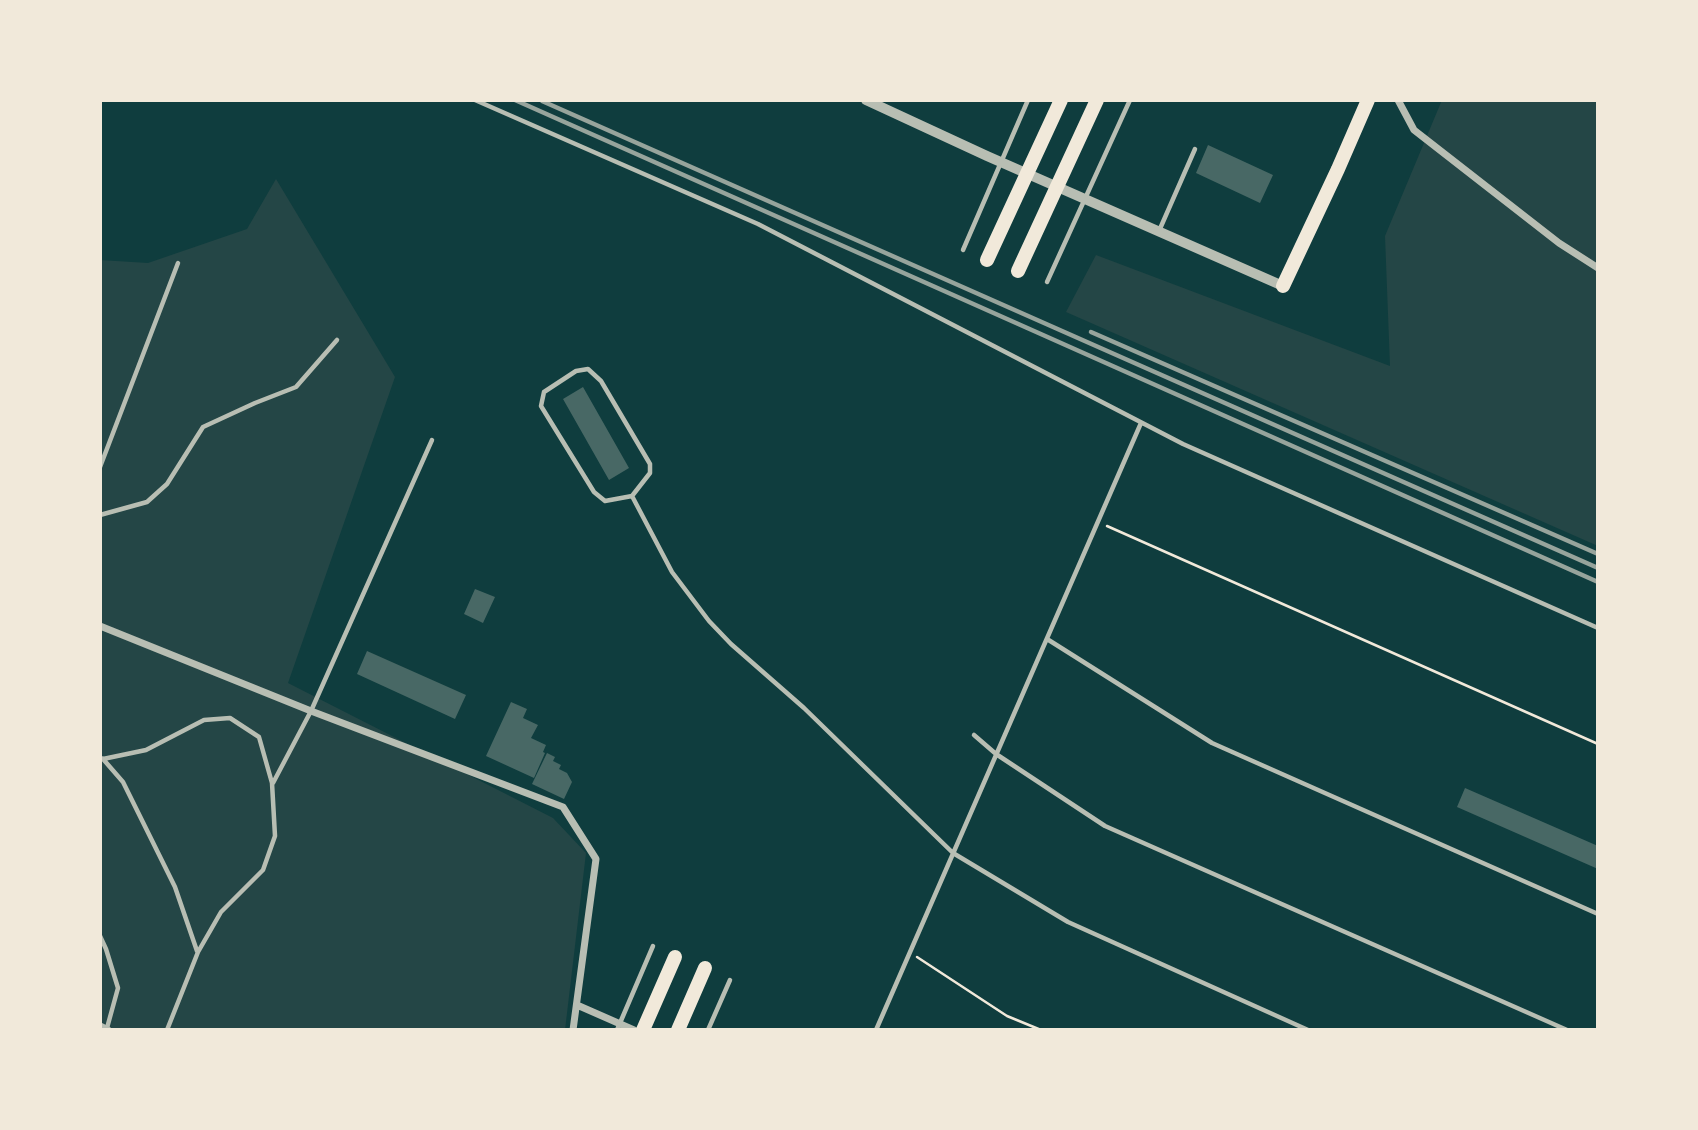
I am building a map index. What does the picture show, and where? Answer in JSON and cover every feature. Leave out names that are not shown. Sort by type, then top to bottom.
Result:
[{"type":"main road","points":[[988,260],[1061,100]]},
{"type":"main road","points":[[1018,271],[1097,100]]},
{"type":"main road","points":[[1283,286],[1368,100]]},
{"type":"main road","points":[[643,1030],[675,957]]},
{"type":"main road","points":[[678,1030],[705,968]]},
{"type":"street","points":[[866,100],[1283,286]]},
{"type":"street","points":[[1398,100],[1414,130],[1559,243],[1598,268]]},
{"type":"street","points":[[100,626],[311,711],[563,807],[596,859],[573,1030]]},
{"type":"street","points":[[577,1005],[634,1030]]},
{"type":"street","points":[[100,1026],[107,1030]]},
{"type":"lane","points":[[475,100],[758,224],[1183,444],[1598,628]]},
{"type":"lane","points":[[964,250],[1028,100]]},
{"type":"lane","points":[[1046,282],[1130,100]]},
{"type":"lane","points":[[1159,231],[1195,149]]},
{"type":"lane","points":[[100,467],[178,263]]},
{"type":"lane","points":[[100,515],[146,502],[167,484],[204,427],[296,387],[337,341]]},
{"type":"lane","points":[[588,369],[601,381],[650,464],[650,473],[632,496],[605,501],[594,492],[541,406],[544,392],[576,371],[588,369]]},
{"type":"lane","points":[[876,1030],[1141,423]]},
{"type":"lane","points":[[272,783],[311,711],[432,439]]},
{"type":"lane","points":[[632,496],[672,572],[730,645],[804,708],[953,853],[1068,922],[1308,1030]]},
{"type":"lane","points":[[1047,639],[1212,743],[1598,914]]},
{"type":"lane","points":[[101,758],[146,750],[204,720],[230,718],[259,737],[272,783],[275,836],[263,870],[221,912],[198,952],[167,1030]]},
{"type":"lane","points":[[974,735],[996,754],[1105,826],[1567,1030]]},
{"type":"lane","points":[[101,758],[123,782],[175,887],[198,952]]},
{"type":"lane","points":[[100,936],[118,988],[107,1030]]},
{"type":"lane","points":[[617,1030],[653,946]]},
{"type":"lane","points":[[708,1030],[730,980]]},
{"type":"path","points":[[1098,522],[1598,744]]},
{"type":"path","points":[[910,952],[1007,1016],[1041,1030]]},
{"type":"shaded area","points":[[1442,100],[1598,100],[1598,546],[1066,312],[1096,255],[1390,366],[1385,236]]},
{"type":"shaded area","points":[[276,179],[395,377],[288,683],[553,818],[586,853],[565,1030],[100,1030],[100,260],[148,263],[247,229]]},
{"type":"building","points":[[1208,145],[1273,175],[1260,203],[1196,173]]},
{"type":"building","points":[[583,387],[629,468],[609,480],[563,399]]},
{"type":"building","points":[[475,589],[495,597],[483,623],[464,614]]},
{"type":"building","points":[[367,651],[466,695],[455,719],[357,674]]},
{"type":"building","points":[[511,702],[527,709],[523,718],[538,725],[531,738],[546,745],[534,778],[486,756]]},
{"type":"building","points":[[547,753],[555,757],[553,761],[561,765],[559,769],[567,773],[572,782],[564,799],[532,784]]},
{"type":"building","points":[[1465,788],[1598,846],[1598,869],[1457,807]]},
{"type":"railway","points":[[515,100],[1598,582]]},
{"type":"railway","points":[[542,101],[1598,568]]},
{"type":"railway","points":[[1091,332],[1598,554]]}]
